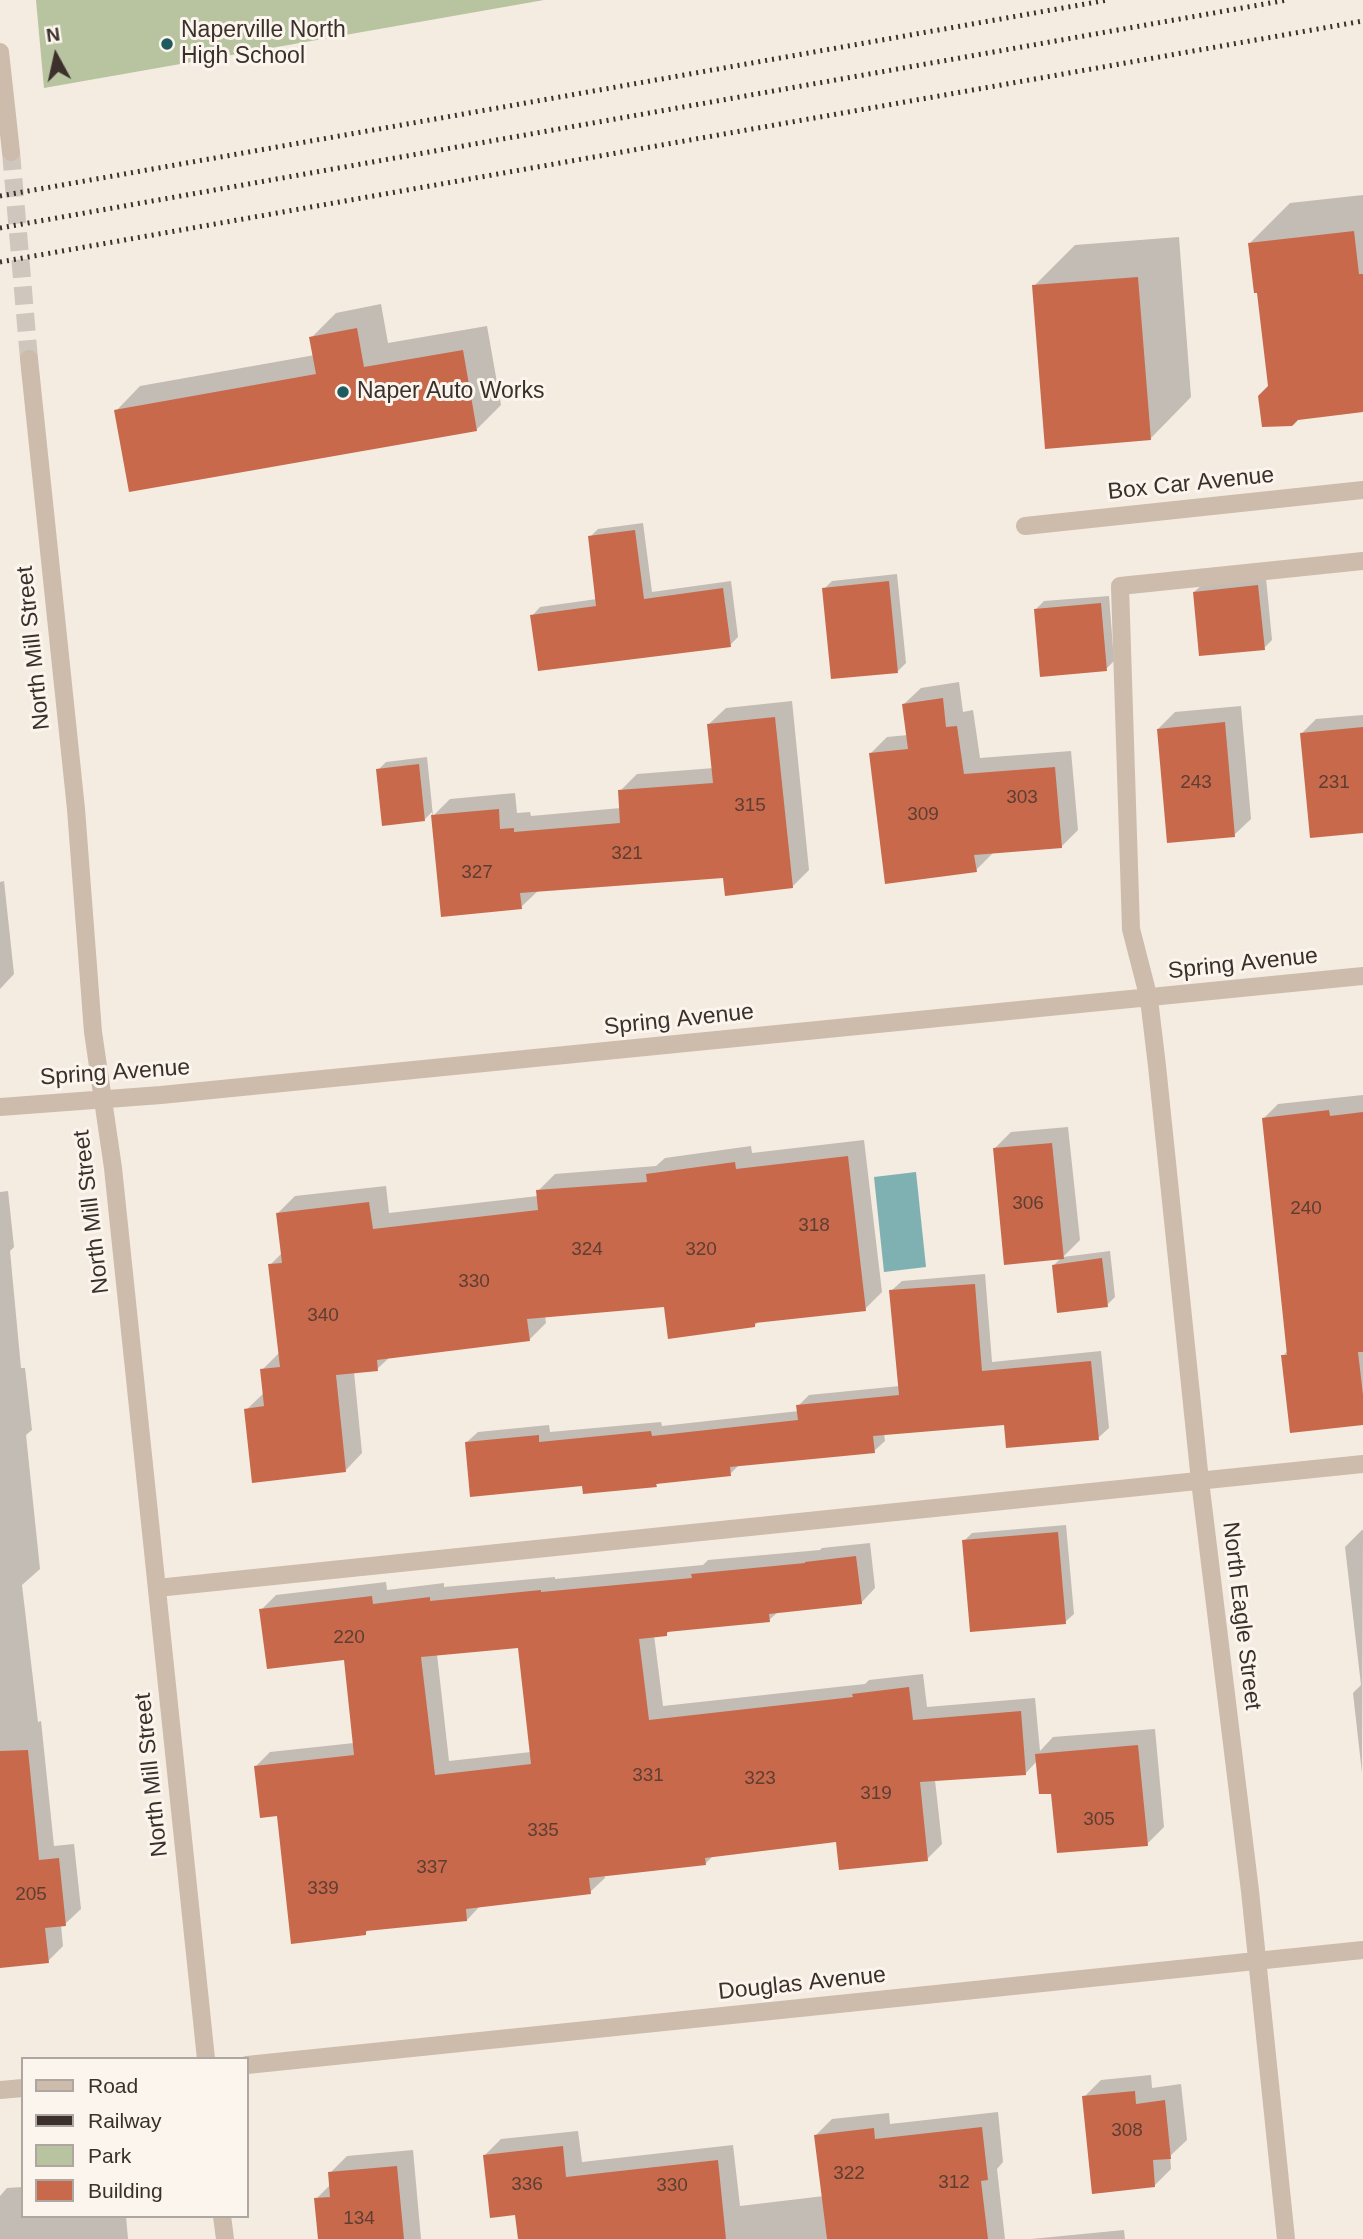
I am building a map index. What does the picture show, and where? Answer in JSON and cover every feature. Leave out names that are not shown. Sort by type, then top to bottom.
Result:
[{"type":"street","points":[[0,52],[10,152]]},
{"type":"street","name":"North Mill Street","points":[[29,359],[76,809],[93,1032],[113,1168],[206,2057]]},
{"type":"street","name":"Box Car Avenue","points":[[1025,526],[1363,490]]},
{"type":"street","name":"North Eagle Street","points":[[1286,2239],[1258,1962],[1200,1481],[1160,1086],[1149,999],[1131,929],[1120,586],[1363,561]]},
{"type":"street","name":"Spring Avenue","points":[[0,1107],[1149,999],[1363,976]]},
{"type":"street","points":[[157,1588],[1363,1464]]},
{"type":"street","name":"Douglas Avenue","points":[[248,2065],[1363,1950]]},
{"type":"street","points":[[0,2090],[21,2088]]},
{"type":"street","points":[[222,2218],[225,2239]]},
{"type":"green space","name":"Naperville North High School","points":[[36,0],[544,0],[44,88]]},
{"type":"water","points":[[916,1172],[926,1267],[884,1272],[874,1177]]},
{"type":"building","points":[[1354,231],[1359,274],[1363,274],[1363,412],[1298,420],[1292,426],[1262,427],[1258,396],[1268,386],[1248,243]]},
{"type":"building","points":[[1138,277],[1151,440],[1045,449],[1032,285]]},
{"type":"building","name":"Naper Auto Works","points":[[357,328],[364,367],[463,350],[477,431],[129,492],[114,410],[316,374],[309,337]]},
{"type":"building","points":[[635,530],[644,599],[723,588],[731,647],[538,671],[530,615],[596,606],[588,536]]},
{"type":"building","points":[[889,581],[898,673],[831,679],[822,588]]},
{"type":"building","points":[[1258,585],[1265,650],[1199,656],[1193,592]]},
{"type":"building","points":[[1101,603],[1107,671],[1040,677],[1034,609]]},
{"type":"building","points":[[943,698],[946,727],[957,726],[964,774],[1055,767],[1062,848],[974,855],[977,872],[885,884],[869,753],[908,749],[902,704]]},
{"type":"building","points":[[775,717],[793,888],[725,896],[723,878],[520,893],[522,909],[441,917],[431,815],[499,809],[500,829],[514,828],[514,832],[620,823],[618,790],[713,783],[707,724]]},
{"type":"building","points":[[1225,722],[1235,837],[1167,843],[1157,729]]},
{"type":"building","points":[[1363,727],[1363,833],[1310,838],[1300,733]]},
{"type":"building","points":[[419,764],[425,821],[382,826],[376,769]]},
{"type":"building","points":[[1329,1110],[1330,1116],[1363,1112],[1363,1352],[1358,1352],[1363,1425],[1290,1433],[1281,1355],[1287,1355],[1262,1118]]},
{"type":"building","points":[[1052,1143],[1064,1259],[1004,1265],[993,1148]]},
{"type":"building","points":[[848,1156],[866,1311],[755,1323],[755,1327],[668,1339],[664,1307],[527,1319],[530,1341],[377,1360],[378,1371],[336,1375],[346,1472],[252,1483],[244,1409],[264,1406],[260,1369],[280,1367],[268,1264],[282,1263],[276,1213],[369,1202],[373,1229],[538,1210],[536,1190],[647,1182],[646,1174],[735,1162],[736,1169]]},
{"type":"building","points":[[1102,1258],[1108,1307],[1057,1313],[1052,1265]]},
{"type":"building","points":[[975,1284],[982,1371],[1091,1361],[1099,1440],[1006,1448],[1004,1425],[873,1436],[875,1453],[730,1467],[731,1476],[583,1494],[582,1486],[470,1497],[465,1442],[539,1435],[539,1442],[651,1431],[652,1436],[798,1420],[796,1405],[899,1395],[889,1290]]},
{"type":"building","points":[[1058,1532],[1066,1624],[970,1632],[962,1540]]},
{"type":"building","points":[[856,1556],[862,1604],[769,1614],[770,1622],[667,1632],[667,1636],[639,1639],[649,1720],[853,1697],[852,1694],[909,1687],[913,1720],[1021,1711],[1026,1775],[920,1782],[928,1861],[839,1870],[836,1842],[705,1858],[706,1865],[589,1878],[591,1894],[466,1909],[467,1921],[366,1931],[366,1935],[291,1944],[277,1816],[260,1818],[254,1766],[354,1755],[344,1660],[267,1669],[259,1609],[372,1596],[373,1604],[430,1597],[430,1601],[541,1592],[692,1578],[691,1574]],"holes":[[[518,1648],[531,1764],[435,1775],[421,1657]]]},
{"type":"building","points":[[1138,1745],[1148,1846],[1057,1853],[1051,1794],[1039,1794],[1035,1754]]},
{"type":"building","points":[[28,1750],[39,1860],[59,1858],[66,1926],[45,1928],[49,1963],[0,1968],[0,1751]]},
{"type":"building","points":[[1135,2091],[1136,2104],[1165,2100],[1171,2159],[1153,2160],[1155,2187],[1092,2194],[1082,2096]]},
{"type":"building","points":[[982,2127],[988,2180],[981,2181],[988,2239],[827,2239],[814,2135],[874,2128],[875,2139]]},
{"type":"building","points":[[563,2146],[566,2177],[718,2160],[726,2239],[518,2239],[515,2215],[490,2218],[483,2155]]},
{"type":"building","points":[[397,2166],[404,2239],[318,2239],[314,2198],[330,2197],[328,2172]]},
{"type":"tunnel","points":[[11,152],[29,359]]},
{"type":"railway","points":[[0,196],[1108,0]]},
{"type":"railway","points":[[0,228],[1287,0]]},
{"type":"railway","points":[[0,262],[1363,21]]},
{"type":"place","name":"Naperville North High School","points":[[167,44]]},
{"type":"place","name":"Naper Auto Works","points":[[343,392]]}]
